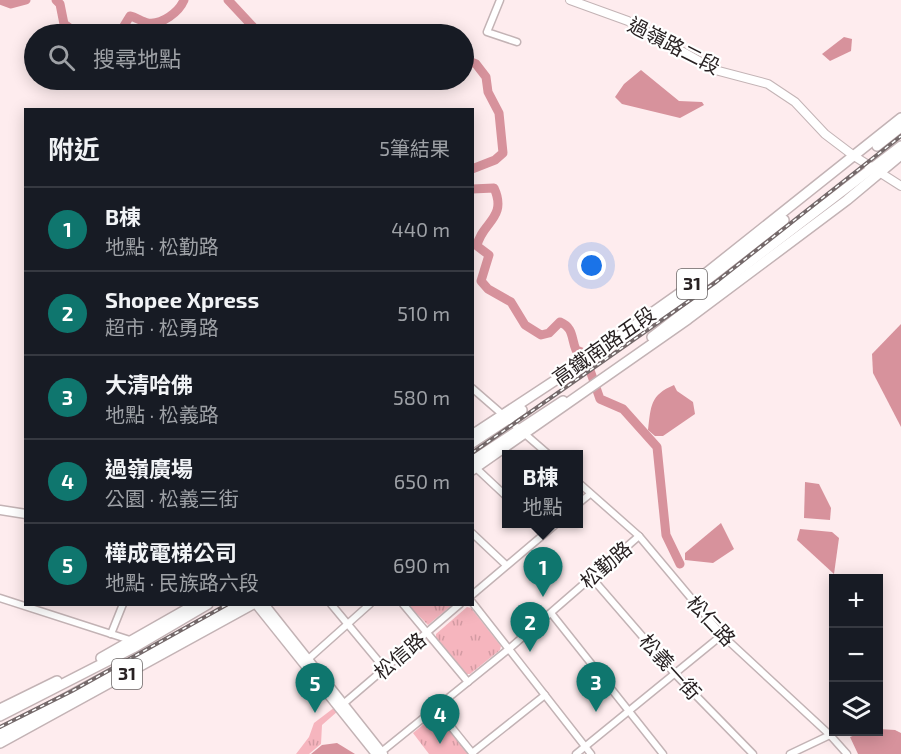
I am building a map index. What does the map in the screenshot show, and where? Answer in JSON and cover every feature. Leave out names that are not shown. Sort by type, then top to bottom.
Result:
[{"type":"main road","name":"高鐵南路五段","points":[[474,434],[506,417],[668,309],[787,218],[901,118]]},
{"type":"main road","name":"高鐵南路五段","points":[[474,441],[690,286],[856,158],[901,127]]},
{"type":"main road","name":"高鐵南路五段","points":[[474,466],[688,319],[877,170],[901,146]]},
{"type":"main road","name":"高鐵南路五段","points":[[523,433],[877,170],[901,155]]},
{"type":"main road","points":[[760,231],[787,218]]},
{"type":"main road","points":[[668,309],[690,286]]},
{"type":"main road","points":[[688,319],[707,297]]},
{"type":"main road","points":[[0,510],[24,514]]},
{"type":"main road","name":"31","points":[[0,711],[133,641],[193,606]]},
{"type":"main road","name":"31","points":[[0,711],[133,648],[205,606]]},
{"type":"main road","name":"31","points":[[0,734],[234,606]]},
{"type":"main road","name":"31","points":[[0,742],[251,606]]},
{"type":"main road","points":[[257,606],[307,661]]},
{"type":"main road","points":[[266,606],[380,753]]},
{"type":"main road","points":[[0,742],[15,727]]},
{"type":"street","points":[[500,0],[487,32],[517,42]]},
{"type":"street","name":"過嶺路二段","points":[[570,0],[628,21],[715,70],[768,84],[795,102],[825,134],[856,158],[901,186]]},
{"type":"street","points":[[474,390],[543,450]]},
{"type":"street","points":[[474,466],[502,492]]},
{"type":"street","name":"松仁路","points":[[583,487],[639,536],[722,635],[829,734]]},
{"type":"street","points":[[583,500],[590,494]]},
{"type":"street","points":[[541,528],[546,532]]},
{"type":"street","points":[[474,593],[551,528]]},
{"type":"street","points":[[474,535],[506,565]]},
{"type":"street","name":"松勤路","points":[[380,753],[510,648],[639,536]]},
{"type":"street","name":"松義一街","points":[[591,577],[675,674],[753,754]]},
{"type":"street","points":[[0,598],[24,604]]},
{"type":"street","points":[[474,604],[591,754]]},
{"type":"street","points":[[111,634],[122,606]]},
{"type":"street","points":[[333,606],[385,669]]},
{"type":"street","points":[[307,661],[368,606]]},
{"type":"street","points":[[405,606],[468,682]]},
{"type":"street","name":"松信路","points":[[342,705],[458,606]]},
{"type":"street","points":[[43,608],[133,641]]},
{"type":"street","points":[[551,613],[663,754]]},
{"type":"street","points":[[576,754],[722,635]]},
{"type":"street","points":[[436,708],[472,754],[545,695]]},
{"type":"street","points":[[790,754],[829,735]]},
{"type":"street","name":"松仁路","points":[[831,736],[847,754]]},
{"type":"green space","points":[[409,606],[451,606],[428,625]]},
{"type":"green space","points":[[467,607],[471,608],[501,646],[500,650],[470,674],[466,674],[436,638],[436,634]]},
{"type":"green space","points":[[335,707],[338,711],[322,725],[321,744],[309,754],[296,754],[309,737],[314,723]]},
{"type":"green space","points":[[436,714],[468,754],[429,754],[413,733]]},
{"type":"shaded area","points":[[844,37],[852,39],[851,51],[830,61],[822,54]]},
{"type":"shaded area","points":[[641,70],[679,101],[702,102],[704,105],[680,118],[622,104],[615,97],[624,84]]},
{"type":"shaded area","points":[[901,324],[901,427],[873,373],[872,354]]},
{"type":"shaded area","points":[[674,385],[677,391],[693,402],[695,414],[663,436],[655,436],[648,430],[653,402],[660,393]]},
{"type":"shaded area","points":[[805,482],[819,484],[831,508],[830,520],[804,518]]},
{"type":"shaded area","points":[[721,523],[734,549],[713,563],[685,560],[685,553]]},
{"type":"shaded area","points":[[800,529],[832,532],[839,538],[834,574],[797,540]]},
{"type":"shaded area","points":[[883,729],[895,730],[901,733],[901,754],[858,754],[850,737],[883,736]]},
{"type":"shaded area","points":[[337,743],[355,754],[311,754],[322,745]]},
{"type":"waterway","points":[[0,0],[11,4],[26,0]]},
{"type":"waterway","points":[[56,0],[60,4],[64,24]]},
{"type":"waterway","points":[[125,24],[130,16],[148,23],[164,20],[174,13],[184,0]]},
{"type":"waterway","points":[[228,0],[250,24]]},
{"type":"waterway","points":[[474,63],[486,77],[488,92],[499,113],[503,153],[495,160],[474,168]]},
{"type":"waterway","points":[[474,189],[494,188],[498,206],[492,220],[479,238],[477,246],[489,255],[481,281],[488,289],[511,302],[525,325],[541,335],[549,333],[560,322],[565,324],[576,350],[584,353],[600,399],[623,409],[657,447],[666,535],[680,564]]},
{"type":"railway","points":[[474,452],[716,282],[901,136]]},
{"type":"railway","points":[[0,727],[72,691],[224,606]]},
{"type":"place","name":"B棟","points":[[543,597]]},
{"type":"place","name":"Shopee Xpress","points":[[530,652]]},
{"type":"place","name":"大清哈佛","points":[[596,712]]},
{"type":"place","name":"樺成電梯公司","points":[[315,713]]},
{"type":"place","name":"過嶺廣場","points":[[440,744]]}]
